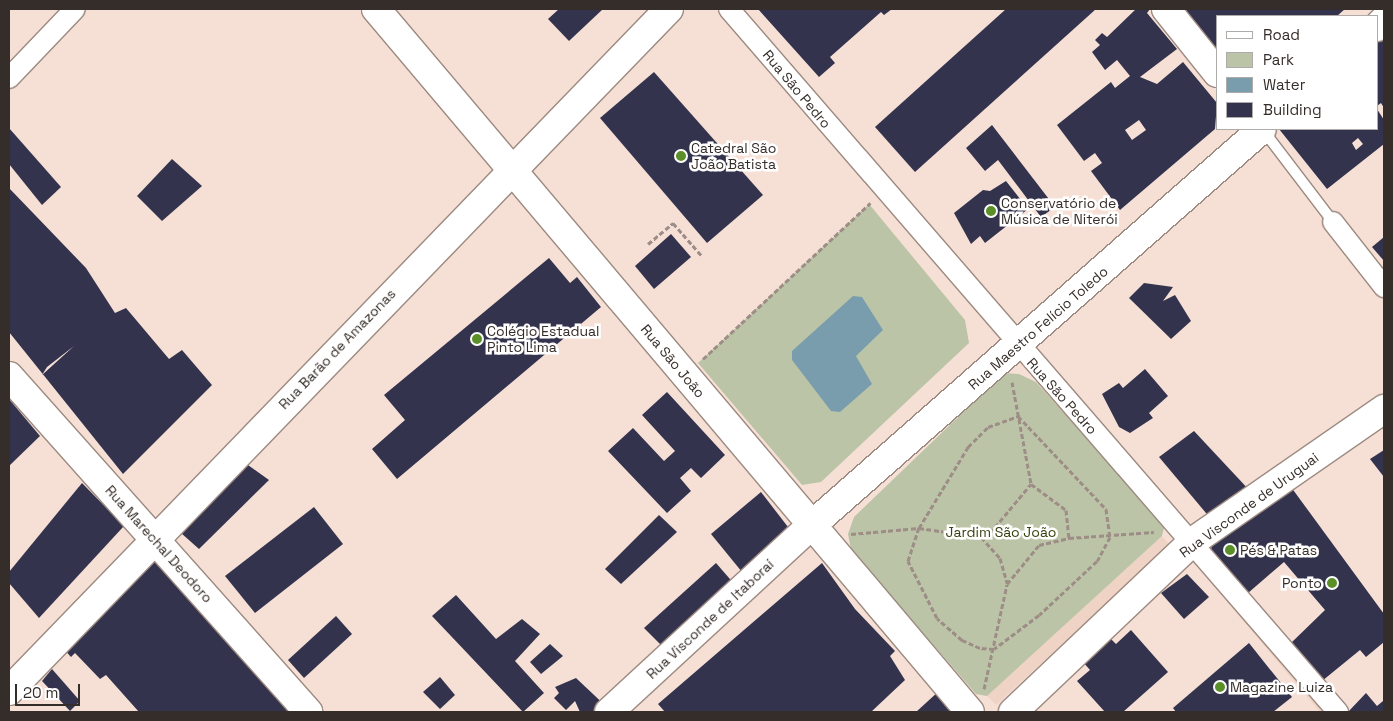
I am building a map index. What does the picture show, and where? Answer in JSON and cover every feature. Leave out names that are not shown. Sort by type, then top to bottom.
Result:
[{"type":"street","points":[[11,71],[75,9]]},
{"type":"street","name":"Rua São João","points":[[376,9],[509,170],[812,525],[976,704]]},
{"type":"street","name":"Rua Barão de Amazonas","points":[[9,692],[509,170],[669,9]]},
{"type":"street","name":"Rua São Pedro","points":[[729,9],[884,192],[1192,542],[1338,712]]},
{"type":"street","points":[[1166,9],[1216,71]]},
{"type":"street","name":"Rua Maestro Felício Toledo","points":[[812,525],[1018,346],[1261,130]]},
{"type":"street","points":[[1333,222],[1384,286]]},
{"type":"street","name":"Rua Marechal Deodoro","points":[[9,376],[308,712]]},
{"type":"street","name":"Rua Visconde de Uruguai","points":[[1013,712],[1192,542],[1384,409]]},
{"type":"street","name":"Rua Visconde de Itaboraí","points":[[609,712],[812,525]]},
{"type":"lane","points":[[1263,130],[1333,222]]},
{"type":"path","points":[[698,363],[884,192]]},
{"type":"path","points":[[648,244],[673,223],[701,255]]},
{"type":"path","points":[[1018,346],[1010,373],[1031,484],[1066,510],[1069,538]]},
{"type":"path","points":[[994,648],[962,640],[937,618],[918,588],[908,561],[919,528],[968,447],[988,428],[1018,416]]},
{"type":"path","points":[[994,648],[1039,615],[1097,561],[1110,537],[1106,509],[1018,416]]},
{"type":"path","points":[[848,534],[919,528],[980,537],[990,533],[1031,484]]},
{"type":"path","points":[[1007,584],[1039,545],[1069,538],[1110,537],[1164,530],[1192,542]]},
{"type":"path","points":[[976,704],[994,648],[1007,584],[1000,558],[980,537]]},
{"type":"shaded area","points":[[1162,536],[1170,545],[996,705],[987,696]]},
{"type":"shaded area","points":[[1214,571],[1331,712],[1320,712],[1207,578]]},
{"type":"green space","points":[[869,204],[965,320],[969,343],[821,482],[802,485],[698,363]]},
{"type":"green space","name":"Jardim São João","points":[[1004,373],[1019,374],[1036,382],[1165,524],[1162,536],[987,696],[976,694],[851,550],[848,534],[854,517]]},
{"type":"water","points":[[853,296],[862,297],[883,330],[856,356],[872,384],[840,412],[831,411],[792,360],[792,351]]},
{"type":"building","points":[[559,9],[603,9],[569,41],[548,19]]},
{"type":"building","points":[[758,9],[892,9],[884,15],[881,12],[830,57],[835,63],[819,77]]},
{"type":"building","points":[[1006,9],[1096,9],[915,172],[875,127]]},
{"type":"building","points":[[1136,9],[1150,9],[1147,13],[1177,49],[1140,77],[1157,84],[1183,62],[1216,102],[1215,129],[1120,210],[1091,171],[1102,163],[1095,153],[1084,161],[1057,125],[1111,82],[1115,88],[1130,76],[1117,60],[1105,70],[1092,52],[1100,45],[1095,40],[1102,33],[1107,37]],"holes":[[[1139,120],[1146,130],[1132,140],[1125,130]]]},
{"type":"building","points":[[1173,9],[1345,9],[1338,15],[1216,15],[1216,66]]},
{"type":"building","points":[[1384,19],[1384,108],[1381,103],[1378,105],[1378,24]]},
{"type":"building","name":"Catedral São João Batista","points":[[654,72],[763,195],[707,243],[600,118]]},
{"type":"building","points":[[1378,111],[1384,120],[1384,144],[1327,189],[1280,130],[1378,130]],"holes":[[[1358,138],[1363,144],[1356,150],[1352,143]]]},
{"type":"building","points":[[992,125],[1055,207],[1041,217],[998,160],[985,171],[966,148]]},
{"type":"building","points":[[9,128],[61,187],[42,205],[9,164]]},
{"type":"building","points":[[172,159],[202,186],[162,221],[137,196]]},
{"type":"building","name":"Conservatório de Música de Niterói","points":[[1006,181],[1028,209],[985,243],[980,236],[971,244],[954,213],[983,190],[990,191]]},
{"type":"building","points":[[9,188],[86,268],[115,313],[126,308],[169,359],[182,350],[212,385],[123,474],[9,332]],"holes":[[[74,346],[43,374],[47,367]]]},
{"type":"building","points":[[671,234],[691,257],[654,289],[635,266]]},
{"type":"building","points":[[1384,237],[1384,261],[1372,247]]},
{"type":"building","points":[[549,258],[570,283],[577,277],[601,307],[397,479],[372,449],[405,420],[384,395]]},
{"type":"building","points":[[1144,283],[1173,287],[1163,301],[1175,295],[1191,321],[1171,339],[1129,298]]},
{"type":"building","points":[[1145,369],[1168,396],[1149,413],[1153,418],[1130,433],[1119,427],[1102,394],[1119,383],[1123,388]]},
{"type":"building","points":[[667,392],[725,455],[701,478],[691,468],[680,478],[691,491],[667,513],[608,451],[633,428],[664,461],[675,451],[642,415]]},
{"type":"building","points":[[9,399],[40,436],[9,466]]},
{"type":"building","points":[[1194,431],[1251,492],[1211,519],[1159,457]]},
{"type":"building","points":[[1384,450],[1384,477],[1370,459]]},
{"type":"building","points":[[241,460],[269,480],[199,549],[172,525]]},
{"type":"building","points":[[82,483],[124,526],[39,618],[9,583],[9,572]]},
{"type":"building","name":"Ponto","points":[[1291,487],[1384,614],[1384,642],[1366,657],[1360,650],[1322,681],[1290,644],[1325,610],[1284,562],[1248,593],[1211,551],[1212,542]]},
{"type":"building","points":[[761,492],[788,527],[742,572],[711,534]]},
{"type":"building","points":[[314,507],[343,544],[255,613],[225,576]]},
{"type":"building","points":[[659,515],[677,532],[621,584],[605,569]]},
{"type":"building","points":[[155,558],[290,712],[139,712],[106,675],[100,679],[75,653],[71,657],[61,646]]},
{"type":"building","points":[[716,563],[736,586],[666,650],[644,628]]},
{"type":"building","points":[[822,563],[855,609],[895,651],[890,656],[905,680],[871,712],[665,712],[658,704]]},
{"type":"building","points":[[1187,574],[1209,597],[1184,619],[1161,593]]},
{"type":"building","points":[[456,595],[496,639],[522,619],[540,634],[515,661],[544,693],[523,712],[432,616]]},
{"type":"building","points":[[336,616],[352,634],[304,678],[288,660]]},
{"type":"building","points":[[1131,630],[1168,672],[1123,712],[1105,712],[1077,681],[1090,670],[1083,662],[1110,638],[1116,644]]},
{"type":"building","points":[[1249,643],[1292,697],[1273,712],[1176,712],[1173,708]]},
{"type":"building","points":[[550,644],[563,656],[541,674],[530,662]]},
{"type":"building","points":[[52,669],[80,701],[70,711],[42,681]]},
{"type":"building","points":[[440,677],[455,695],[440,709],[423,692]]},
{"type":"building","points":[[576,678],[611,711],[580,712],[575,701],[566,710],[554,698],[559,693],[555,687]]},
{"type":"building","points":[[939,691],[955,712],[916,712]]},
{"type":"building","points":[[1366,693],[1377,706],[1383,701],[1384,712],[1348,712]]},
{"type":"place","name":"Catedral São João Batista","points":[[681,156]]},
{"type":"place","name":"Conservatório de Música de Niterói","points":[[991,211]]},
{"type":"place","name":"Colégio Estadual Pinto Lima","points":[[477,339]]},
{"type":"place","name":"Pés & Patas","points":[[1230,550]]},
{"type":"place","name":"Ponto","points":[[1332,583]]},
{"type":"place","name":"Magazine Luiza","points":[[1220,687]]}]
